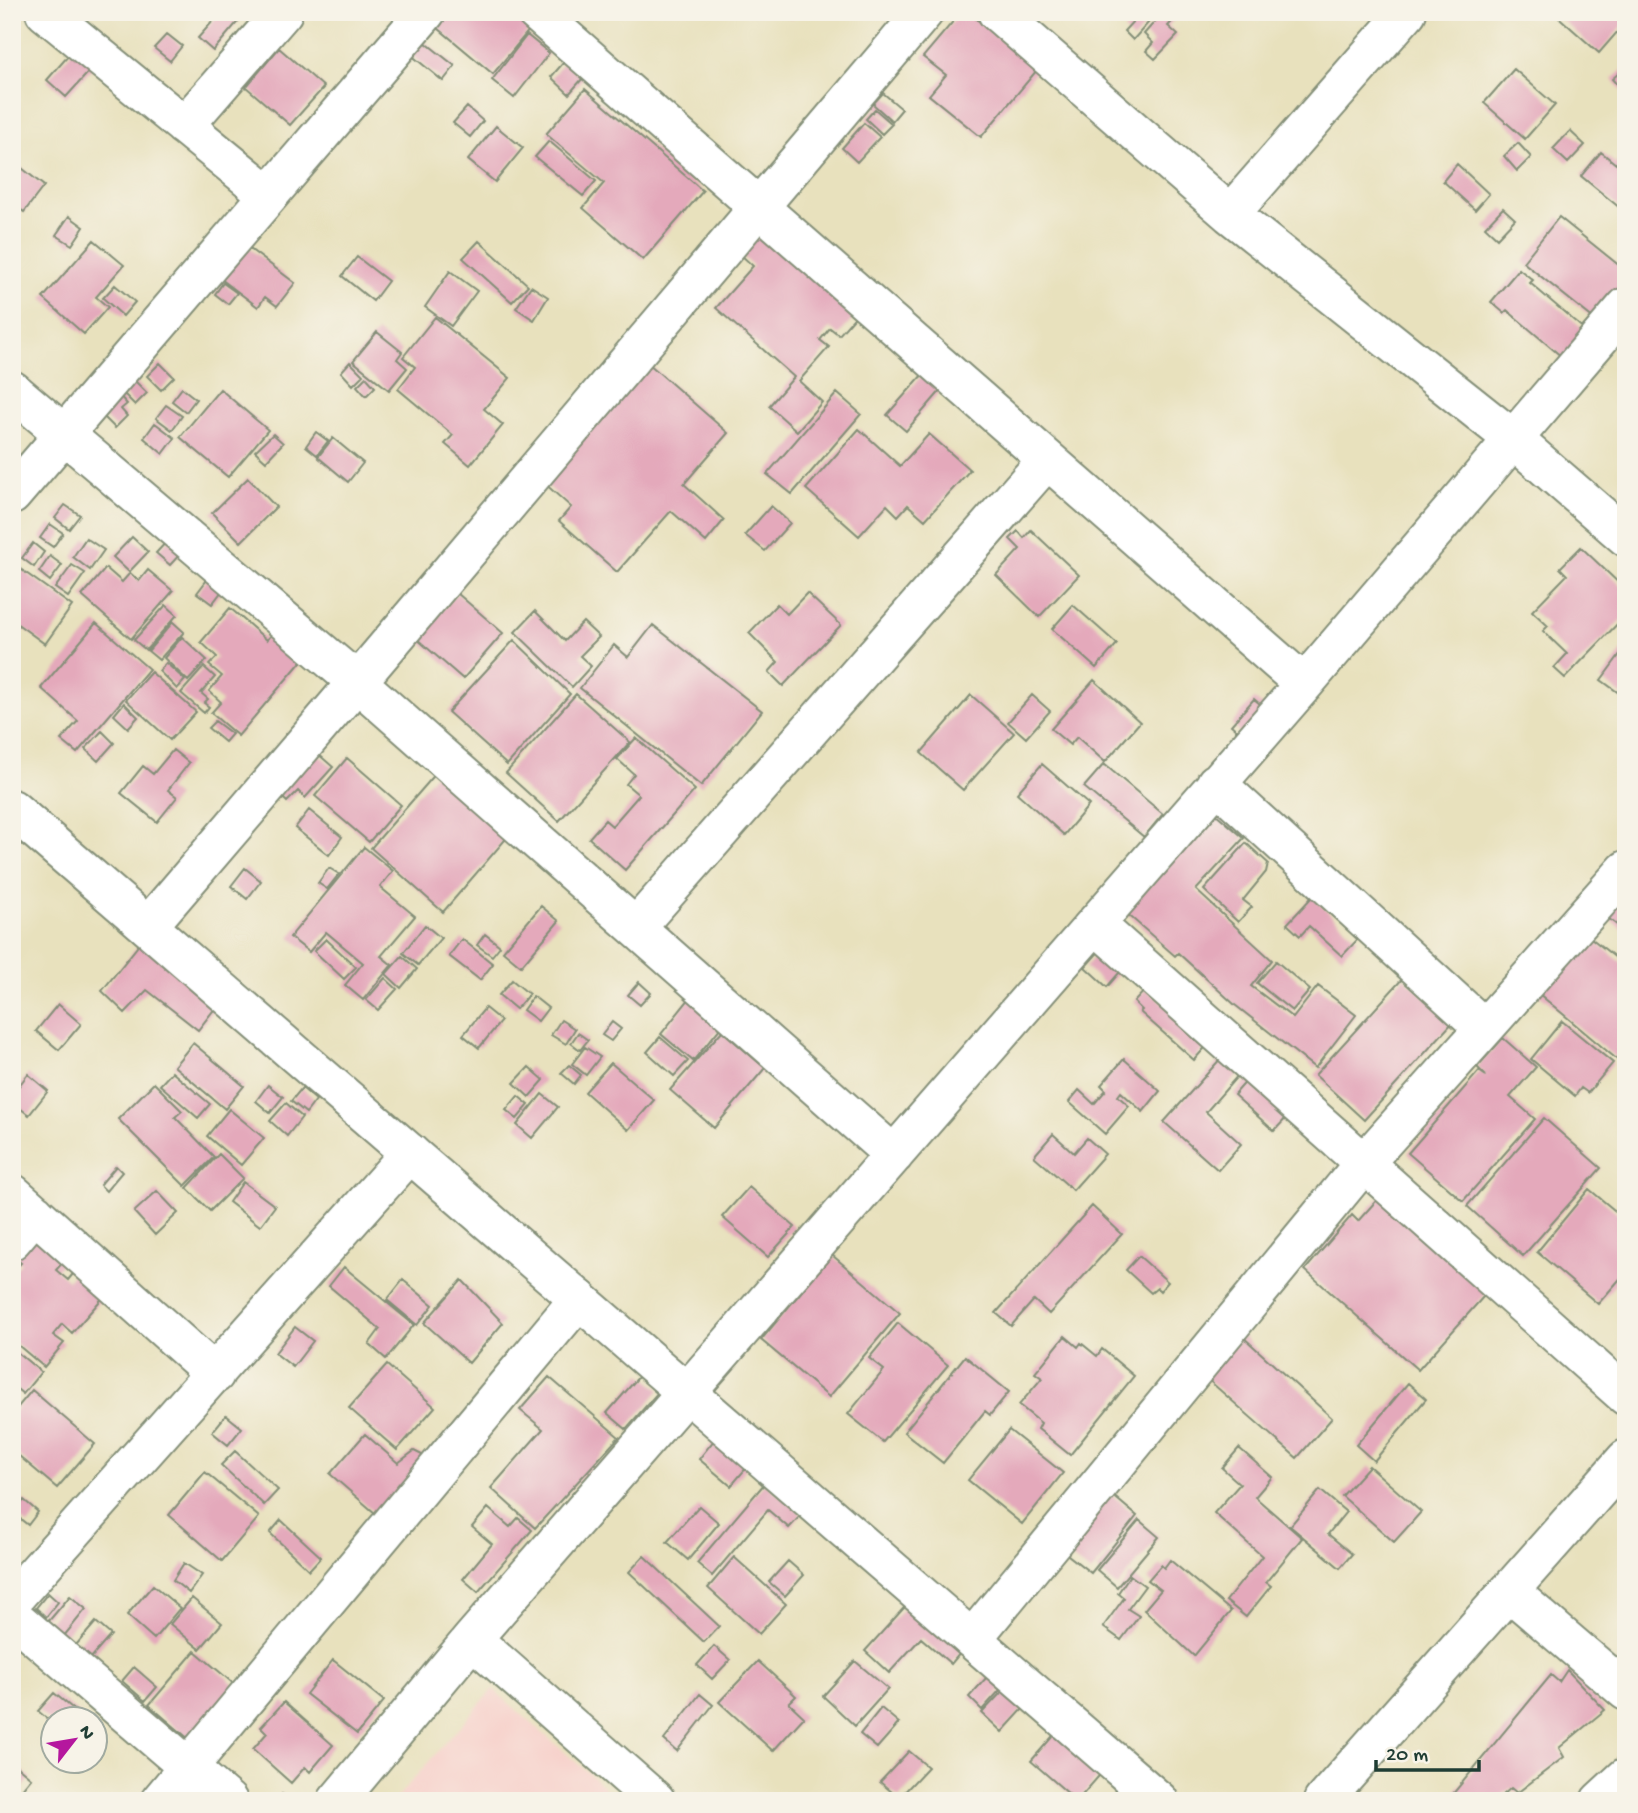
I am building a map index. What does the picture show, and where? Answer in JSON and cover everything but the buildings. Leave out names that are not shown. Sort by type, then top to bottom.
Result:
[{"type":"street","points":[[45,12],[269,195]]},
{"type":"street","points":[[184,126],[283,12]]},
{"type":"street","points":[[12,495],[426,12]]},
{"type":"street","points":[[536,12],[1304,684]]},
{"type":"street","points":[[148,926],[924,12]]},
{"type":"street","points":[[997,12],[1230,214],[1513,439],[1626,537]]},
{"type":"street","points":[[1230,214],[1407,12]]},
{"type":"street","points":[[337,1801],[472,1639],[1304,684],[1626,307]]},
{"type":"street","points":[[12,390],[357,682],[894,1155]]},
{"type":"street","points":[[635,927],[1048,460]]},
{"type":"street","points":[[1216,783],[1484,1028]]},
{"type":"street","points":[[12,809],[1159,1801]]},
{"type":"street","points":[[972,1639],[1364,1163],[1626,870]]},
{"type":"street","points":[[1095,924],[1626,1396]]},
{"type":"street","points":[[12,1600],[410,1153]]},
{"type":"street","points":[[20,1216],[215,1374]]},
{"type":"street","points":[[160,1801],[579,1299]]},
{"type":"street","points":[[1323,1801],[1626,1459]]},
{"type":"street","points":[[1508,1591],[1626,1691]]},
{"type":"street","points":[[12,1616],[228,1801]]},
{"type":"street","points":[[472,1639],[656,1801]]},
{"type":"street","points":[[1600,1801],[1626,1777]]},
{"type":"shaded area","points":[[493,1689],[620,1801],[394,1801]]}]
